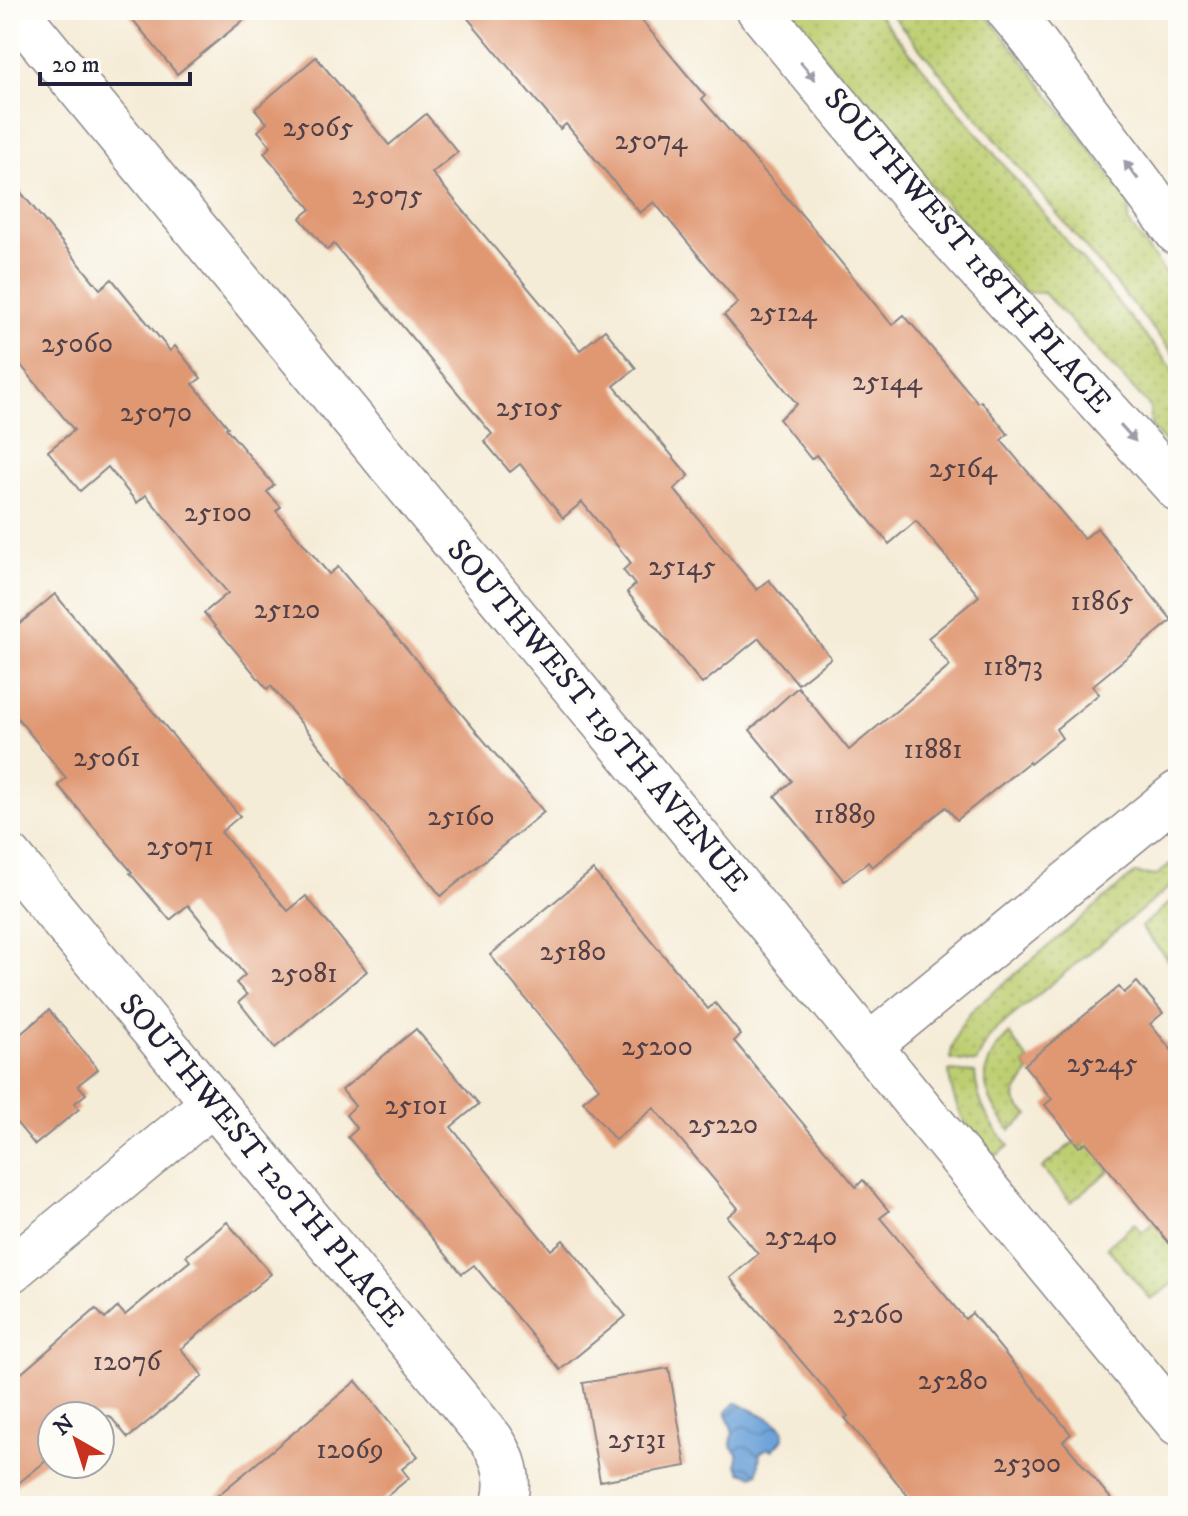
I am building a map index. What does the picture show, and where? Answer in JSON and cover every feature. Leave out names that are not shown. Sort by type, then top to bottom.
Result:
[{"type":"street","name":"SOUTHWEST 119TH AVENUE","points":[[15,10],[1178,1423]]},
{"type":"street","name":"SOUTHWEST 118TH PLACE","points":[[759,10],[919,203],[1178,489]]},
{"type":"street","points":[[1008,10],[1178,233]]},
{"type":"street","points":[[869,1046],[1178,793]]},
{"type":"street","name":"SOUTHWEST 120TH PLACE","points":[[10,857],[491,1439],[503,1460],[505,1488]]},
{"type":"street","points":[[10,1271],[213,1103]]},
{"type":"green space","points":[[786,10],[875,10],[1178,375],[1178,458],[1151,426],[1150,407],[1044,293],[1025,292],[910,162]]},
{"type":"green space","points":[[888,10],[982,10],[1130,202],[1128,222],[1178,290],[1178,359]]},
{"type":"green space","points":[[1178,857],[1178,880],[999,1027],[988,1039],[976,1063],[950,1059],[958,1031],[976,1007],[1135,873],[1156,876]]},
{"type":"green space","points":[[1178,895],[1178,972],[1141,927]]},
{"type":"green space","points":[[1009,1034],[1029,1061],[1024,1065],[1029,1072],[1015,1099],[1029,1115],[1010,1130],[993,1105],[986,1082],[990,1058]]},
{"type":"green space","points":[[949,1071],[975,1073],[985,1112],[1009,1146],[997,1155],[989,1154],[962,1116],[953,1096]]},
{"type":"green space","points":[[1093,1135],[1109,1171],[1071,1202],[1042,1168],[1075,1141],[1080,1147]]},
{"type":"green space","points":[[1135,1223],[1142,1232],[1153,1223],[1178,1237],[1178,1280],[1151,1300],[1107,1247]]},
{"type":"water","points":[[735,1403],[771,1420],[784,1432],[773,1450],[768,1448],[760,1453],[758,1473],[753,1476],[741,1472],[737,1464],[738,1455],[731,1444],[733,1432],[726,1414]]},
{"type":"building","points":[[125,10],[256,10],[177,74]]},
{"type":"building","points":[[461,10],[633,10],[705,96],[702,99],[892,325],[904,315],[1008,434],[1001,440],[1084,539],[1097,528],[1172,620],[1092,686],[1099,694],[1056,729],[1062,738],[1030,764],[957,820],[946,807],[872,867],[868,862],[844,881],[775,796],[792,781],[750,730],[798,687],[849,750],[950,666],[928,638],[979,596],[916,521],[889,544],[816,455],[811,459],[779,419],[797,404],[724,315],[738,303],[654,202],[640,213],[566,124],[560,129]]},
{"type":"building","points":[[316,57],[389,145],[426,114],[458,152],[432,173],[580,350],[605,330],[636,368],[614,386],[689,476],[674,489],[757,590],[769,580],[831,658],[798,684],[759,638],[702,684],[627,592],[635,585],[623,570],[631,563],[582,502],[563,518],[520,464],[510,472],[484,441],[492,434],[334,244],[327,250],[300,218],[311,209],[264,153],[271,146],[258,131],[267,123],[255,109]]},
{"type":"building","points":[[10,179],[100,289],[112,279],[170,351],[175,346],[201,378],[193,384],[274,485],[267,492],[281,507],[276,511],[329,574],[338,567],[544,812],[441,896],[271,686],[267,689],[204,613],[228,593],[146,495],[137,503],[108,467],[80,491],[48,451],[74,430],[10,352]]},
{"type":"building","points":[[55,594],[240,816],[221,832],[288,911],[306,896],[367,971],[275,1048],[239,1002],[247,995],[236,983],[245,975],[188,905],[170,920],[58,785],[66,778],[10,709],[10,632]]},
{"type":"building","points":[[593,870],[708,1009],[715,1003],[741,1035],[734,1041],[856,1187],[863,1180],[889,1211],[880,1218],[965,1319],[972,1313],[1071,1434],[1063,1441],[1117,1506],[916,1506],[845,1418],[848,1416],[730,1278],[758,1254],[727,1217],[738,1208],[654,1108],[615,1140],[583,1101],[599,1088],[490,955]]},
{"type":"building","points":[[1137,982],[1163,1013],[1150,1024],[1178,1058],[1178,1254],[1086,1142],[1079,1147],[1045,1105],[1052,1099],[1024,1065],[1119,987],[1124,993]]},
{"type":"building","points":[[49,1010],[98,1069],[78,1085],[86,1094],[75,1103],[79,1109],[35,1145],[10,1115],[10,1043]]},
{"type":"building","points":[[416,1029],[479,1104],[451,1127],[551,1250],[563,1240],[626,1316],[560,1370],[474,1265],[462,1274],[348,1137],[357,1129],[346,1115],[355,1106],[342,1090]]},
{"type":"building","points":[[227,1222],[271,1274],[181,1349],[203,1376],[128,1438],[116,1423],[116,1400],[36,1400],[36,1469],[10,1490],[10,1383],[96,1309],[105,1319],[118,1307],[125,1315],[190,1261],[186,1256]]},
{"type":"building","points":[[669,1368],[686,1466],[600,1481],[583,1383]]},
{"type":"building","points":[[356,1381],[418,1456],[402,1469],[409,1478],[375,1506],[205,1506]]}]
